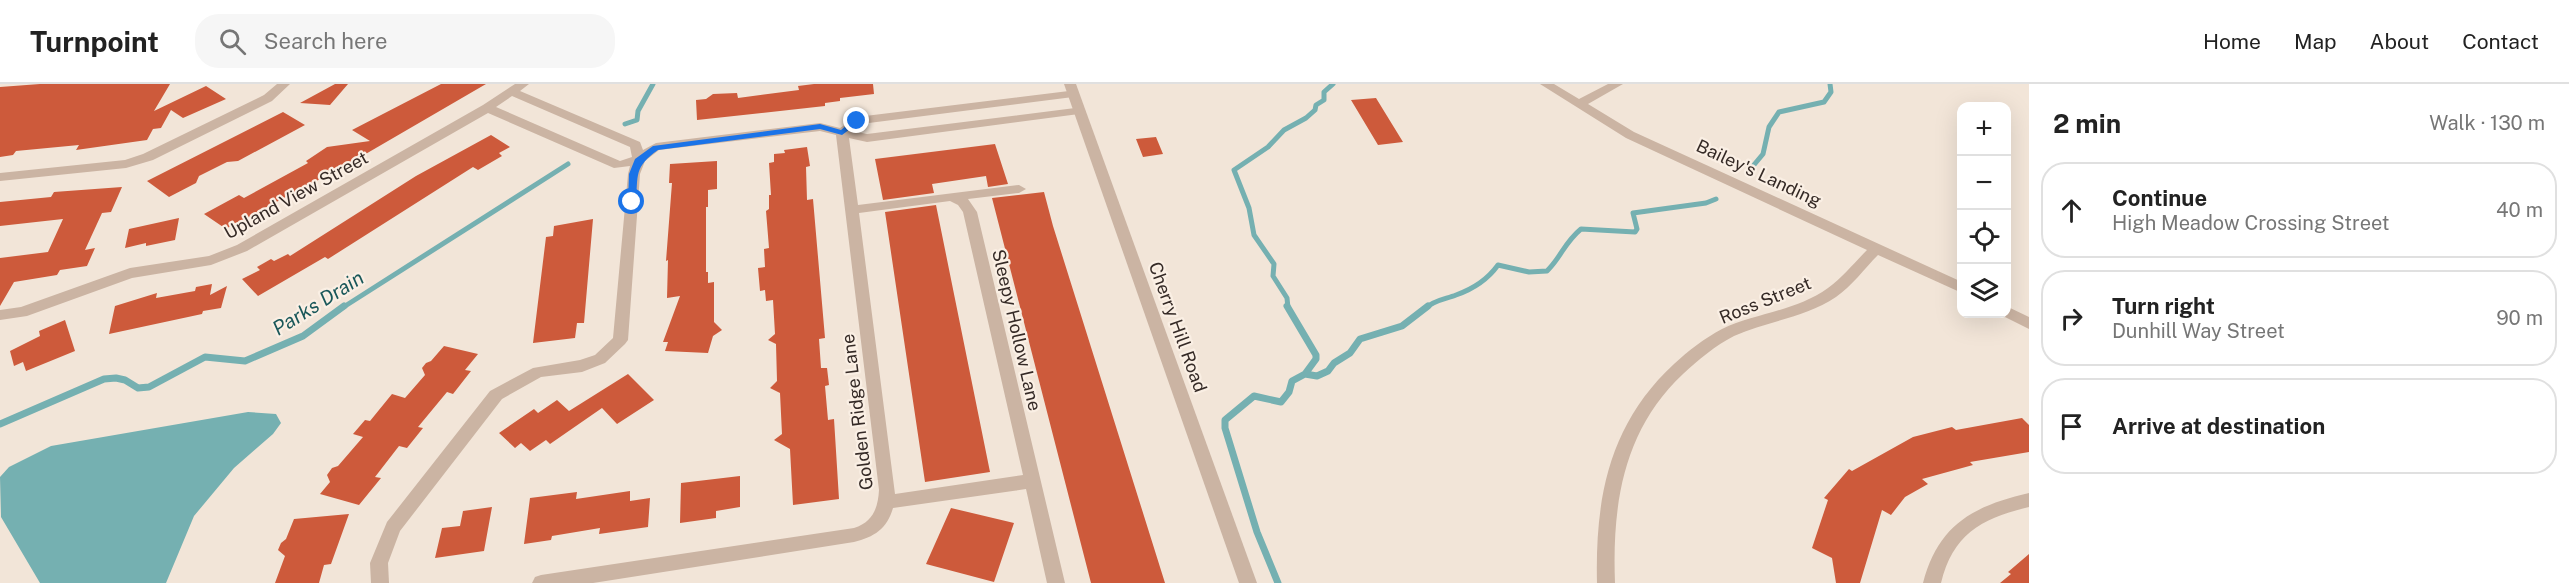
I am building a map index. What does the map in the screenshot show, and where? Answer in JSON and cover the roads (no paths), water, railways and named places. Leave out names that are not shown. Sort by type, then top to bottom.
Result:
[{"type":"street","points":[[0,177],[126,164],[148,157],[268,98],[284,84]]},
{"type":"street","name":"Bailey's Landing","points":[[1546,84],[1630,135],[1957,286]]},
{"type":"street","points":[[1579,104],[1617,84]]},
{"type":"street","points":[[380,583],[380,563],[393,527],[496,396],[513,384],[538,372],[582,366],[600,360],[620,340],[634,174],[639,159],[636,145],[518,88]]},
{"type":"street","name":"Upland View Street","points":[[0,315],[21,312],[130,273],[211,260],[242,248],[518,88]]},
{"type":"street","points":[[842,133],[857,121],[1071,89]]},
{"type":"street","name":"Cherry Hill Road","points":[[1071,89],[1248,583]]},
{"type":"street","points":[[487,108],[619,165],[639,159],[656,147],[820,127],[867,138],[1079,110]]},
{"type":"street","points":[[948,109],[953,127]]},
{"type":"street","name":"Golden Ridge Lane","points":[[541,583],[861,533],[869,531],[880,520],[887,502],[842,133]]},
{"type":"street","points":[[852,210],[1018,189]]},
{"type":"street","name":"Sleepy Hollow Lane","points":[[951,198],[963,202],[970,212],[1056,583]]},
{"type":"street","name":"Ross Street","points":[[1606,583],[1604,553],[1607,506],[1612,480],[1624,444],[1653,395],[1689,359],[1726,334],[1782,315],[1829,295],[1876,249]]},
{"type":"street","points":[[2011,313],[2029,324]]},
{"type":"street","points":[[887,502],[1032,481]]},
{"type":"street","points":[[1932,583],[1938,559],[1961,530],[1983,515],[2010,504],[2029,500]]},
{"type":"water","points":[[248,412],[276,414],[281,423],[273,434],[234,468],[194,516],[166,583],[40,583],[1,517],[0,477],[9,467],[51,446]]},
{"type":"waterway","name":"Parks Drain","points":[[625,124],[637,120],[638,111],[653,84]]},
{"type":"waterway","points":[[1288,308],[1287,298],[1273,276],[1274,264],[1254,235],[1249,208],[1234,170],[1268,147],[1284,130],[1306,118],[1315,110],[1316,105],[1324,100],[1324,92],[1333,84]]},
{"type":"waterway","points":[[1753,166],[1763,154],[1769,127],[1779,112],[1824,102],[1831,92],[1830,84]]},
{"type":"waterway","name":"Parks Drain","points":[[342,308],[568,164]]},
{"type":"waterway","points":[[1428,306],[1474,287],[1490,275],[1498,265],[1529,272],[1547,271],[1581,229],[1635,232],[1637,229],[1633,213],[1706,203],[1716,199]]},
{"type":"waterway","name":"Parks Drain","points":[[0,424],[104,379],[116,378],[125,380],[138,388],[149,387],[205,357],[245,361],[303,336],[344,306]]},
{"type":"waterway","points":[[1305,374],[1317,376],[1328,371],[1334,363],[1350,353],[1360,339],[1402,326],[1428,306]]},
{"type":"waterway","points":[[1288,308],[1316,355],[1316,359],[1305,374]]},
{"type":"waterway","points":[[1278,583],[1257,532],[1225,428],[1225,420],[1254,396],[1281,402],[1289,392],[1292,381],[1305,374]]}]
